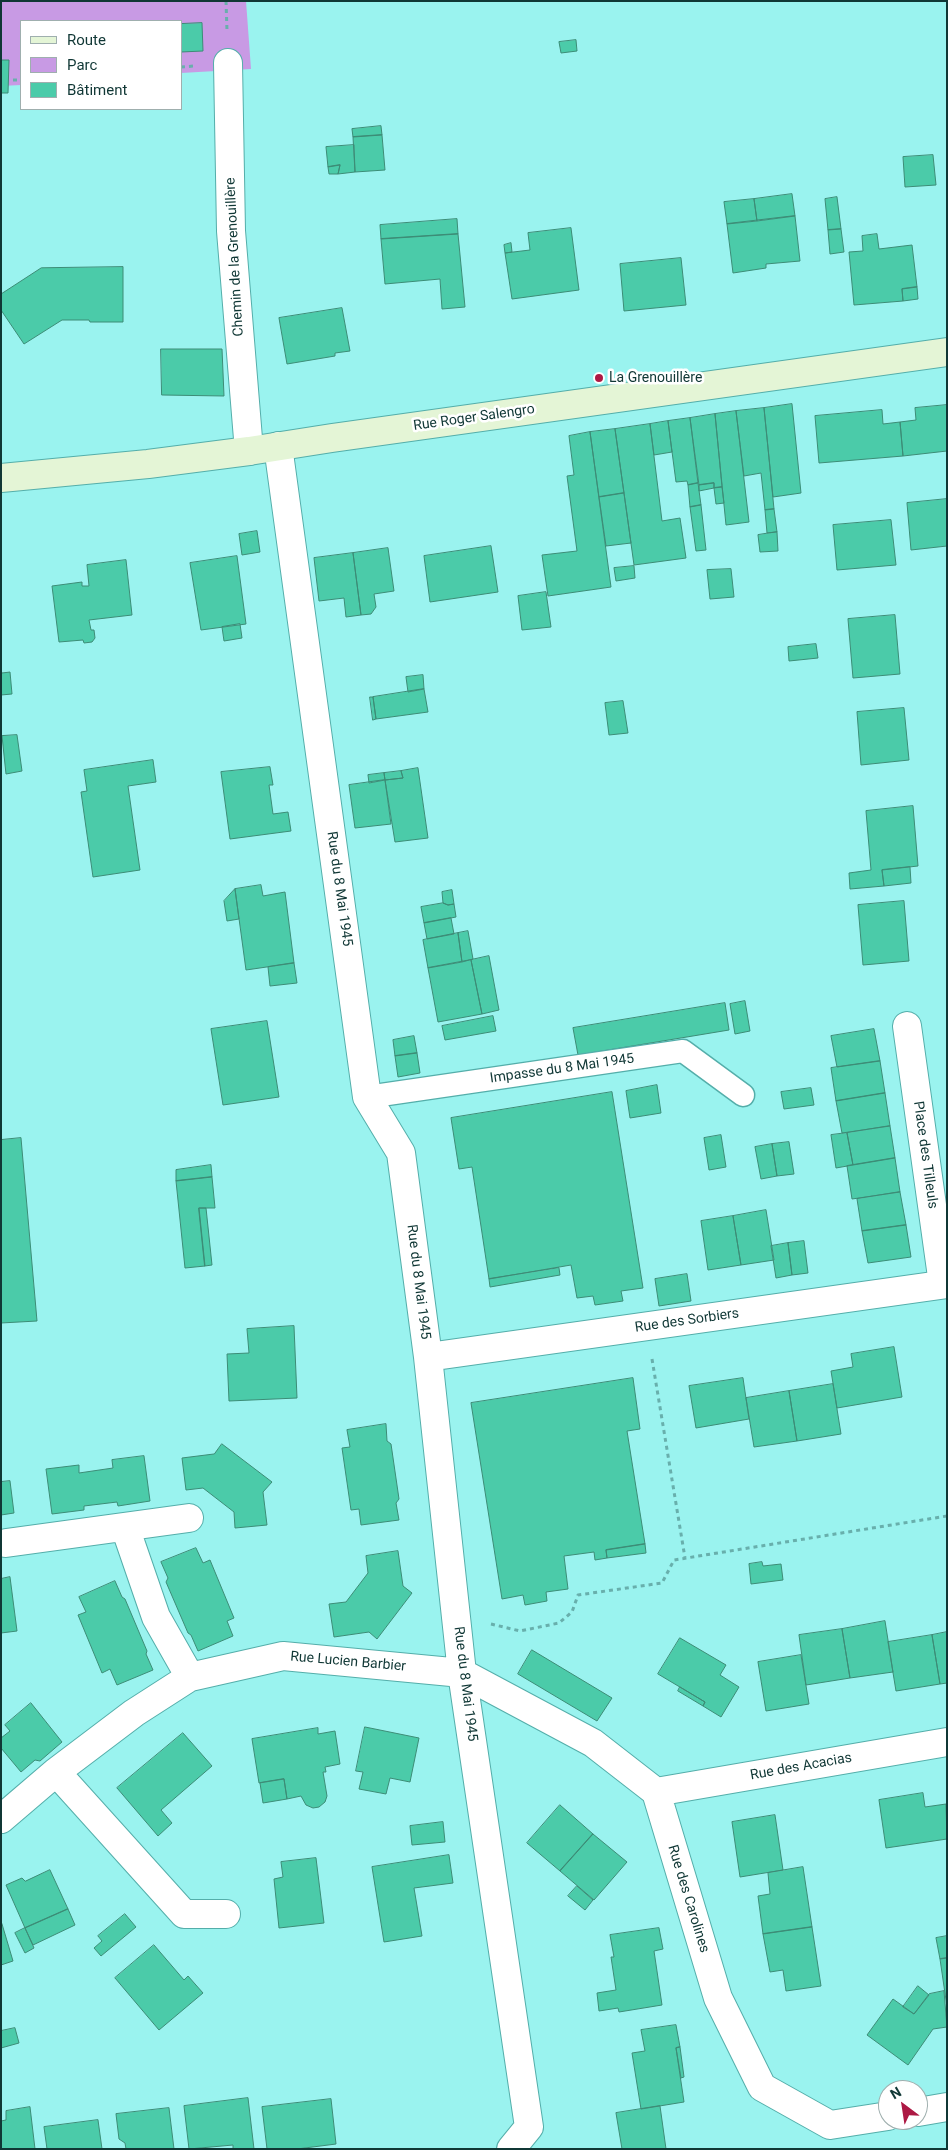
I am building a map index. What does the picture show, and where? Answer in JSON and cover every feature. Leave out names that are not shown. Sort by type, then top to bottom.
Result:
[{"type":"street","name":"Chemin de la Grenouillère","points":[[228,63],[232,232],[249,451]]},
{"type":"street","name":"Rue Roger Salengro","points":[[1,478],[148,464],[249,451],[947,352]]},
{"type":"street","name":"Rue du 8 Mai 1945","points":[[278,446],[367,1097],[401,1153],[428,1357],[462,1673],[529,2127],[511,2149]]},
{"type":"street","name":"Place des Tilleuls","points":[[907,1026],[945,1284]]},
{"type":"street","name":"Rue des Sorbiers","points":[[428,1357],[945,1284]]},
{"type":"street","points":[[6,1543],[189,1518]]},
{"type":"street","points":[[125,1527],[156,1618],[190,1677]]},
{"type":"street","name":"Rue Lucien Barbier","points":[[1,1819],[56,1772],[134,1713],[190,1677],[283,1656],[462,1673]]},
{"type":"street","points":[[462,1673],[593,1742],[656,1792]]},
{"type":"street","name":"Rue des Acacias","points":[[656,1792],[947,1742]]},
{"type":"street","points":[[56,1772],[184,1914],[226,1914]]},
{"type":"street","name":"Rue des Carolines","points":[[656,1792],[718,1998],[762,2087],[830,2125],[878,2118]]},
{"type":"street","points":[[928,2110],[947,2107]]},
{"type":"lane","name":"Impasse du 8 Mai 1945","points":[[367,1097],[683,1051],[743,1095]]},
{"type":"path","points":[[13,80],[20,80]]},
{"type":"path","points":[[646,1326],[685,1558]]},
{"type":"path","points":[[456,1616],[520,1631],[559,1623],[572,1612],[578,1595],[662,1583],[674,1560],[947,1516]]},
{"type":"green space","points":[[1,1],[246,1],[251,69],[182,73],[182,20],[20,20],[20,85],[1,86]]},
{"type":"building","points":[[202,23],[203,51],[182,52],[182,24]]},
{"type":"building","points":[[576,40],[577,51],[561,53],[559,42]]},
{"type":"building","points":[[1,60],[9,60],[8,93],[1,93]]},
{"type":"building","points":[[381,126],[382,135],[353,137],[352,129]]},
{"type":"building","points":[[382,135],[385,170],[355,172],[353,137]]},
{"type":"building","points":[[354,145],[355,172],[338,174],[340,165],[328,167],[326,147]]},
{"type":"building","points":[[933,155],[936,185],[905,187],[903,157]]},
{"type":"building","points":[[340,165],[338,174],[329,174],[328,167]]},
{"type":"building","points":[[792,194],[795,216],[757,221],[754,199]]},
{"type":"building","points":[[837,197],[841,229],[828,230],[825,199]]},
{"type":"building","points":[[754,199],[757,221],[727,224],[724,202]]},
{"type":"building","points":[[795,216],[800,261],[766,264],[766,268],[733,273],[727,224]]},
{"type":"building","points":[[457,219],[458,234],[381,239],[380,225]]},
{"type":"building","points":[[571,228],[579,290],[512,299],[505,253],[530,250],[528,233]]},
{"type":"building","points":[[841,229],[844,252],[830,254],[828,230]]},
{"type":"building","points":[[458,234],[465,307],[442,309],[440,279],[385,284],[381,239]]},
{"type":"building","points":[[877,234],[879,249],[912,245],[917,287],[902,289],[903,301],[854,305],[849,252],[863,251],[862,236]]},
{"type":"building","points":[[511,243],[512,252],[505,253],[504,245]]},
{"type":"building","points":[[681,258],[686,305],[624,311],[620,264]]},
{"type":"building","points":[[123,267],[123,322],[62,320],[24,344],[1,310],[1,294],[41,268]]},
{"type":"building","points":[[917,287],[918,299],[903,301],[902,289]]},
{"type":"building","points":[[342,308],[350,351],[335,353],[335,356],[287,364],[279,318]]},
{"type":"building","points":[[161,349],[222,349],[224,396],[162,395]]},
{"type":"building","points":[[792,404],[801,493],[773,497],[764,408]]},
{"type":"building","points":[[947,405],[947,451],[903,456],[900,422],[916,420],[915,408]]},
{"type":"building","points":[[764,408],[774,509],[765,510],[761,473],[744,476],[736,411]]},
{"type":"building","points":[[882,410],[883,424],[900,422],[903,456],[819,463],[815,416]]},
{"type":"building","points":[[736,411],[749,522],[726,525],[715,414]]},
{"type":"building","points":[[715,414],[722,487],[714,488],[714,483],[699,485],[690,418]]},
{"type":"building","points":[[690,418],[698,483],[688,485],[687,481],[676,482],[668,421]]},
{"type":"building","points":[[668,421],[672,452],[654,455],[650,424]]},
{"type":"building","points":[[650,424],[662,521],[680,518],[686,558],[634,565],[615,429]]},
{"type":"building","points":[[615,429],[624,493],[599,497],[590,432]]},
{"type":"building","points":[[590,432],[611,587],[548,596],[542,555],[577,551],[567,476],[574,475],[569,436]]},
{"type":"building","points":[[698,483],[701,505],[690,507],[688,485]]},
{"type":"building","points":[[714,483],[714,488],[699,491],[699,485]]},
{"type":"building","points":[[722,487],[724,503],[716,504],[714,488]]},
{"type":"building","points":[[624,493],[631,543],[606,546],[599,497]]},
{"type":"building","points":[[947,499],[947,546],[911,550],[907,503]]},
{"type":"building","points":[[701,505],[706,550],[696,551],[690,507]]},
{"type":"building","points":[[774,509],[777,532],[767,533],[765,510]]},
{"type":"building","points":[[891,520],[896,565],[837,570],[833,525]]},
{"type":"building","points":[[257,531],[260,552],[242,555],[239,534]]},
{"type":"building","points":[[777,532],[778,551],[760,552],[758,535]]},
{"type":"building","points":[[491,546],[498,592],[430,602],[424,556]]},
{"type":"building","points":[[388,548],[394,591],[374,594],[376,607],[371,614],[361,615],[353,553]]},
{"type":"building","points":[[353,553],[361,615],[346,617],[344,598],[319,601],[314,558]]},
{"type":"building","points":[[237,556],[246,624],[201,630],[190,563]]},
{"type":"building","points":[[126,560],[132,615],[89,620],[91,630],[94,630],[95,638],[92,642],[84,643],[83,640],[59,642],[52,586],[82,582],[82,586],[89,586],[87,565]]},
{"type":"building","points":[[634,566],[635,578],[616,581],[614,568]]},
{"type":"building","points":[[731,569],[734,597],[710,599],[707,570]]},
{"type":"building","points":[[546,592],[551,627],[522,630],[518,596]]},
{"type":"building","points":[[895,615],[900,674],[853,678],[848,619]]},
{"type":"building","points":[[240,624],[242,638],[224,641],[222,627]]},
{"type":"building","points":[[816,644],[818,658],[789,661],[788,647]]},
{"type":"building","points":[[1,671],[2,673],[10,672],[12,694],[1,695]]},
{"type":"building","points":[[423,675],[424,689],[408,692],[406,677]]},
{"type":"building","points":[[424,689],[428,712],[376,719],[373,697]]},
{"type":"building","points":[[370,697],[373,697],[376,719],[373,720]]},
{"type":"building","points":[[623,701],[628,733],[609,735],[605,703]]},
{"type":"building","points":[[904,708],[909,760],[861,765],[857,712]]},
{"type":"building","points":[[17,735],[22,771],[6,774],[2,736]]},
{"type":"building","points":[[153,760],[156,782],[128,786],[140,870],[93,877],[81,792],[87,791],[84,770]]},
{"type":"building","points":[[270,767],[273,785],[269,785],[273,814],[288,812],[291,831],[230,839],[221,772]]},
{"type":"building","points":[[418,768],[428,838],[395,842],[385,780],[403,778],[401,771]]},
{"type":"building","points":[[401,771],[403,778],[385,780],[384,773]]},
{"type":"building","points":[[384,773],[385,780],[369,783],[368,775]]},
{"type":"building","points":[[385,780],[391,824],[355,828],[349,785]]},
{"type":"building","points":[[913,806],[918,866],[882,870],[884,886],[850,889],[849,873],[871,870],[866,811]]},
{"type":"building","points":[[910,867],[911,883],[884,886],[882,870]]},
{"type":"building","points":[[261,885],[263,896],[285,892],[294,963],[246,970],[235,889]]},
{"type":"building","points":[[235,889],[239,919],[227,921],[224,901]]},
{"type":"building","points":[[452,890],[454,904],[448,905],[443,903],[442,892]]},
{"type":"building","points":[[904,901],[909,961],[863,965],[858,905]]},
{"type":"building","points":[[443,903],[448,905],[454,904],[456,917],[424,923],[421,907]]},
{"type":"building","points":[[451,918],[454,934],[427,939],[424,923]]},
{"type":"building","points":[[468,931],[473,959],[462,962],[458,933]]},
{"type":"building","points":[[458,933],[462,962],[428,968],[423,940]]},
{"type":"building","points":[[489,956],[499,1010],[482,1014],[471,960]]},
{"type":"building","points":[[471,960],[482,1014],[438,1022],[428,968]]},
{"type":"building","points":[[294,963],[297,983],[270,986],[268,967]]},
{"type":"building","points":[[745,1001],[750,1031],[735,1034],[730,1004]]},
{"type":"building","points":[[725,1003],[729,1030],[578,1055],[573,1028]]},
{"type":"building","points":[[493,1016],[496,1031],[445,1040],[442,1026]]},
{"type":"building","points":[[267,1021],[279,1097],[223,1105],[211,1029]]},
{"type":"building","points":[[874,1029],[880,1061],[837,1067],[831,1036]]},
{"type":"building","points":[[414,1036],[417,1053],[395,1056],[393,1040]]},
{"type":"building","points":[[417,1053],[420,1073],[398,1077],[395,1056]]},
{"type":"building","points":[[880,1061],[885,1093],[836,1101],[831,1068]]},
{"type":"building","points":[[657,1085],[661,1113],[630,1118],[626,1091]]},
{"type":"building","points":[[811,1088],[814,1105],[784,1109],[781,1092]]},
{"type":"building","points":[[612,1092],[643,1288],[621,1291],[623,1301],[595,1305],[593,1296],[577,1298],[571,1265],[489,1279],[472,1167],[459,1169],[451,1118]]},
{"type":"building","points":[[885,1093],[890,1126],[842,1133],[836,1101]]},
{"type":"building","points":[[890,1126],[895,1158],[853,1165],[847,1133]]},
{"type":"building","points":[[847,1133],[853,1165],[836,1168],[831,1135]]},
{"type":"building","points":[[721,1135],[726,1167],[709,1170],[704,1138]]},
{"type":"building","points":[[21,1138],[37,1321],[1,1323],[1,1140]]},
{"type":"building","points":[[789,1142],[794,1174],[777,1176],[772,1144]]},
{"type":"building","points":[[772,1144],[777,1176],[761,1179],[755,1147]]},
{"type":"building","points":[[895,1158],[900,1192],[852,1199],[847,1166]]},
{"type":"building","points":[[211,1165],[212,1177],[176,1181],[176,1170]]},
{"type":"building","points":[[212,1177],[215,1208],[199,1208],[205,1266],[185,1268],[176,1181]]},
{"type":"building","points":[[900,1192],[906,1225],[862,1231],[857,1199]]},
{"type":"building","points":[[199,1208],[206,1208],[212,1265],[205,1266]]},
{"type":"building","points":[[766,1210],[774,1260],[741,1265],[733,1216]]},
{"type":"building","points":[[733,1216],[741,1265],[708,1270],[701,1221]]},
{"type":"building","points":[[906,1225],[911,1257],[868,1263],[862,1231]]},
{"type":"building","points":[[804,1241],[808,1273],[792,1275],[788,1243]]},
{"type":"building","points":[[788,1243],[792,1275],[776,1278],[771,1246]]},
{"type":"building","points":[[559,1268],[560,1275],[490,1287],[489,1279]]},
{"type":"building","points":[[687,1274],[691,1301],[659,1306],[655,1279]]},
{"type":"building","points":[[294,1326],[297,1398],[229,1401],[227,1354],[249,1353],[247,1329]]},
{"type":"building","points":[[894,1347],[902,1397],[837,1408],[831,1371],[853,1367],[851,1354]]},
{"type":"building","points":[[633,1378],[640,1429],[627,1431],[645,1544],[606,1550],[607,1558],[595,1560],[594,1552],[564,1556],[568,1589],[546,1592],[547,1601],[525,1605],[523,1595],[502,1599],[471,1403]]},
{"type":"building","points":[[743,1378],[749,1419],[696,1428],[689,1386]]},
{"type":"building","points":[[833,1384],[841,1434],[797,1441],[789,1391]]},
{"type":"building","points":[[789,1391],[797,1441],[754,1447],[746,1398]]},
{"type":"building","points":[[386,1424],[387,1441],[391,1444],[399,1499],[396,1503],[399,1520],[361,1525],[359,1509],[351,1510],[342,1448],[350,1447],[347,1430]]},
{"type":"building","points":[[222,1444],[272,1482],[263,1492],[267,1525],[235,1528],[234,1512],[203,1488],[186,1490],[182,1458],[214,1454]]},
{"type":"building","points":[[144,1456],[150,1501],[118,1506],[117,1502],[84,1506],[84,1510],[52,1514],[46,1469],[79,1465],[79,1473],[113,1468],[112,1460]]},
{"type":"building","points":[[10,1481],[14,1513],[1,1515],[1,1482]]},
{"type":"building","points":[[645,1544],[646,1553],[607,1558],[606,1550]]},
{"type":"building","points":[[196,1548],[203,1563],[210,1560],[234,1618],[227,1621],[233,1636],[198,1651],[166,1582],[168,1578],[161,1562]]},
{"type":"building","points":[[398,1551],[403,1586],[412,1593],[377,1639],[369,1632],[334,1637],[329,1604],[346,1602],[368,1573],[366,1556]]},
{"type":"building","points":[[762,1562],[763,1566],[781,1564],[783,1580],[751,1584],[749,1564]]},
{"type":"building","points":[[10,1577],[17,1631],[1,1633],[1,1579]]},
{"type":"building","points":[[115,1581],[122,1597],[125,1599],[153,1670],[117,1685],[110,1669],[102,1673],[78,1615],[86,1612],[79,1597]]},
{"type":"building","points":[[885,1621],[893,1672],[850,1678],[842,1629]]},
{"type":"building","points":[[842,1629],[850,1678],[806,1685],[799,1635]]},
{"type":"building","points":[[947,1632],[947,1683],[940,1684],[932,1635]]},
{"type":"building","points":[[932,1635],[940,1684],[896,1691],[888,1642]]},
{"type":"building","points":[[680,1638],[726,1665],[720,1675],[739,1687],[721,1717],[703,1706],[705,1702],[658,1674]]},
{"type":"building","points":[[532,1650],[612,1698],[597,1721],[518,1674]]},
{"type":"building","points":[[801,1655],[809,1704],[766,1711],[758,1662]]},
{"type":"building","points":[[680,1687],[705,1702],[703,1706],[678,1691]]},
{"type":"building","points":[[31,1703],[62,1742],[40,1761],[35,1760],[21,1772],[1,1748],[1,1738],[10,1731],[5,1725]]},
{"type":"building","points":[[365,1727],[419,1738],[410,1782],[390,1778],[386,1794],[359,1789],[363,1772],[356,1771]]},
{"type":"building","points":[[318,1728],[318,1734],[335,1731],[340,1764],[325,1767],[326,1772],[323,1772],[327,1796],[325,1802],[319,1807],[313,1808],[306,1805],[301,1796],[287,1799],[284,1779],[259,1783],[252,1739]]},
{"type":"building","points":[[183,1733],[212,1766],[161,1810],[172,1823],[158,1836],[117,1788]]},
{"type":"building","points":[[284,1779],[287,1799],[263,1803],[260,1783]]},
{"type":"building","points":[[923,1793],[925,1807],[946,1804],[947,1839],[886,1848],[879,1800]]},
{"type":"building","points":[[560,1805],[593,1834],[560,1871],[527,1843]]},
{"type":"building","points":[[775,1815],[783,1870],[740,1877],[732,1822]]},
{"type":"building","points":[[443,1822],[445,1842],[412,1845],[410,1826]]},
{"type":"building","points":[[593,1834],[627,1862],[594,1900],[560,1871]]},
{"type":"building","points":[[449,1855],[453,1883],[414,1888],[422,1936],[384,1942],[372,1867]]},
{"type":"building","points":[[316,1858],[324,1923],[279,1928],[274,1879],[283,1877],[281,1862]]},
{"type":"building","points":[[803,1867],[812,1927],[763,1934],[758,1896],[770,1894],[768,1873]]},
{"type":"building","points":[[50,1870],[68,1909],[25,1928],[6,1885],[22,1878],[25,1881]]},
{"type":"building","points":[[577,1886],[593,1900],[585,1910],[568,1896]]},
{"type":"building","points":[[68,1909],[75,1925],[33,1945],[25,1928]]},
{"type":"building","points":[[125,1914],[136,1927],[101,1956],[94,1948],[102,1941],[98,1936]]},
{"type":"building","points":[[1,1925],[13,1961],[1,1965]]},
{"type":"building","points":[[812,1927],[821,1986],[786,1991],[783,1970],[770,1972],[763,1934]]},
{"type":"building","points":[[25,1928],[34,1948],[25,1953],[15,1933]]},
{"type":"building","points":[[659,1928],[663,1949],[654,1951],[662,2005],[619,2012],[618,2008],[599,2011],[597,1993],[616,1990],[611,1957],[614,1957],[610,1935]]},
{"type":"building","points":[[947,1936],[947,1958],[940,1959],[936,1938]]},
{"type":"building","points":[[154,1945],[184,1980],[188,1976],[203,1993],[159,2030],[115,1978]]},
{"type":"building","points":[[947,1958],[947,2007],[940,1959]]},
{"type":"building","points":[[918,1986],[929,1995],[914,2014],[903,2007]]},
{"type":"building","points":[[944,1991],[947,2027],[933,2029],[908,2065],[867,2035],[893,1999],[914,2014],[929,1994]]},
{"type":"building","points":[[676,2025],[680,2047],[676,2048],[684,2102],[641,2109],[632,2053],[645,2051],[641,2030]]},
{"type":"building","points":[[15,2028],[19,2043],[1,2048],[1,2031]]},
{"type":"building","points":[[680,2047],[684,2077],[681,2078],[676,2048]]},
{"type":"building","points":[[248,2098],[254,2149],[233,2149],[233,2145],[189,2149],[184,2106]]},
{"type":"building","points":[[331,2099],[336,2144],[297,2149],[267,2149],[262,2107]]},
{"type":"building","points":[[660,2106],[666,2149],[622,2149],[616,2113]]},
{"type":"building","points":[[30,2107],[35,2149],[1,2149],[1,2121],[6,2120],[6,2111]]},
{"type":"building","points":[[169,2108],[174,2149],[126,2149],[125,2143],[119,2139],[116,2114]]},
{"type":"building","points":[[98,2120],[102,2149],[47,2149],[44,2127]]},
{"type":"place","name":"La Grenouillère","points":[[599,378]]}]
